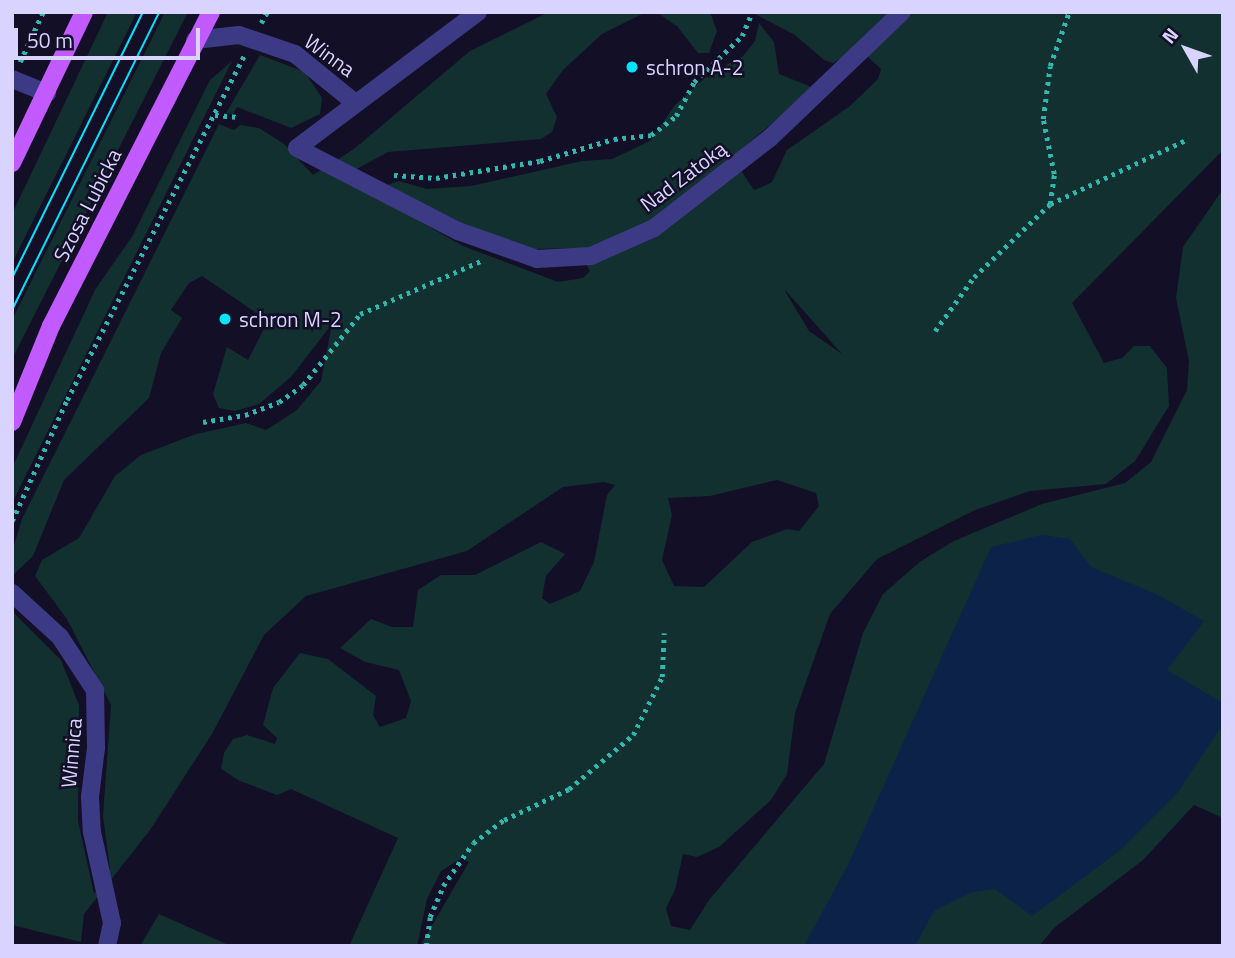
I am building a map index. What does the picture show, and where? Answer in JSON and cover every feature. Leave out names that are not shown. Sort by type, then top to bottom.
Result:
[{"type":"main road","points":[[12,163],[84,12]]},
{"type":"main road","name":"Szosa Lubicka","points":[[12,422],[51,326],[211,12]]},
{"type":"main road","points":[[12,398],[51,326]]},
{"type":"street","name":"Winna","points":[[297,148],[354,102],[478,12]]},
{"type":"street","name":"Nad Zatoką","points":[[297,148],[458,231],[501,247],[537,259],[591,256],[654,228],[770,138],[902,12]]},
{"type":"street","name":"Winna","points":[[195,40],[231,35],[279,48],[319,69],[354,102]]},
{"type":"street","points":[[15,73],[47,93]]},
{"type":"street","name":"Winnica","points":[[12,593],[60,638],[95,690],[96,748],[90,797],[92,832],[112,923],[107,946]]},
{"type":"path","points":[[15,73],[43,12]]},
{"type":"path","points":[[12,521],[67,400],[267,12]]},
{"type":"path","points":[[366,184],[402,173],[436,178],[540,161],[614,139],[651,135],[676,117],[694,82],[742,36],[752,12]]},
{"type":"path","points":[[1050,205],[1054,174],[1043,119],[1050,66],[1069,12]]},
{"type":"path","points":[[215,115],[236,117]]},
{"type":"path","points":[[935,331],[974,278],[1050,205],[1188,139]]},
{"type":"path","points":[[203,422],[246,415],[279,402],[303,384],[340,333],[360,314],[467,270],[501,247]]},
{"type":"path","points":[[426,946],[430,916],[443,886],[473,843],[504,820],[569,789],[633,735],[662,677],[664,633]]},
{"type":"green space","points":[[108,12],[137,12],[12,263],[12,214]]},
{"type":"green space","points":[[165,12],[188,12],[12,359],[12,320]]},
{"type":"green space","points":[[549,12],[646,12],[602,34],[563,70],[546,94],[557,117],[552,132],[541,139],[388,152],[342,177],[463,246],[558,282],[583,278],[590,271],[578,248],[533,249],[468,226],[387,185],[399,181],[427,189],[471,186],[582,161],[612,159],[650,141],[675,105],[708,75],[743,56],[755,41],[759,23],[774,42],[779,74],[814,88],[732,157],[754,190],[762,187],[772,182],[787,150],[850,106],[878,79],[881,69],[867,56],[846,56],[833,63],[824,60],[795,35],[751,12],[1223,12],[1223,150],[1072,303],[1104,363],[1122,358],[1134,346],[1150,346],[1167,368],[1169,406],[1135,461],[1106,484],[1030,491],[975,510],[877,559],[830,614],[795,713],[787,774],[771,800],[719,847],[697,857],[683,854],[675,890],[666,908],[671,926],[690,930],[709,900],[824,764],[863,633],[883,594],[921,561],[954,541],[1042,504],[1125,483],[1151,462],[1187,390],[1189,361],[1176,298],[1183,247],[1223,189],[1223,818],[1194,805],[1143,860],[1054,928],[1039,946],[420,946],[469,862],[462,858],[441,871],[427,899],[417,946],[349,946],[398,838],[291,789],[277,795],[240,781],[221,769],[224,753],[233,739],[247,735],[275,744],[277,738],[263,725],[273,688],[300,653],[328,659],[376,696],[373,715],[380,727],[406,718],[411,701],[399,670],[365,662],[340,648],[371,619],[392,627],[413,627],[418,590],[441,575],[475,575],[541,542],[565,554],[546,576],[542,598],[550,604],[580,591],[594,562],[607,495],[615,485],[604,482],[563,487],[467,551],[306,596],[264,635],[212,734],[150,830],[84,914],[81,942],[12,925],[12,611],[61,660],[79,705],[78,821],[94,894],[110,869],[103,816],[111,705],[67,619],[35,576],[42,560],[79,538],[115,476],[141,455],[196,434],[246,423],[266,430],[297,410],[321,381],[332,324],[291,377],[259,404],[235,411],[219,408],[213,394],[227,347],[248,360],[268,321],[202,276],[189,283],[171,310],[182,318],[161,353],[149,398],[64,480],[33,556],[12,576],[12,552],[22,519],[219,124],[234,130],[240,125],[259,128],[284,144],[313,175],[354,149],[470,51]],"holes":[[[786,291],[842,354],[809,331]],[[777,480],[816,493],[819,506],[799,531],[787,529],[752,542],[704,587],[674,586],[662,560],[672,515],[668,498],[710,496]]]},
{"type":"green space","points":[[656,12],[710,12],[717,31],[709,53],[698,53],[677,26]]},
{"type":"green space","points":[[260,55],[305,72],[322,98],[320,114],[291,128],[237,107],[233,114],[226,113]]},
{"type":"green space","points":[[232,61],[12,503],[12,468],[95,290],[133,235],[210,80]]},
{"type":"green space","points":[[159,914],[231,946],[140,946]]},
{"type":"water","points":[[1042,535],[1070,539],[1091,567],[1156,594],[1204,621],[1167,670],[1223,703],[1223,724],[1178,792],[1119,851],[1032,916],[995,889],[972,892],[934,911],[915,946],[804,946],[848,865],[991,547]]},
{"type":"tram line","points":[[12,278],[143,12]]},
{"type":"tram line","points":[[12,310],[159,12]]},
{"type":"place","name":"schron A-2","points":[[632,67]]},
{"type":"place","name":"schron M-2","points":[[225,319]]}]
